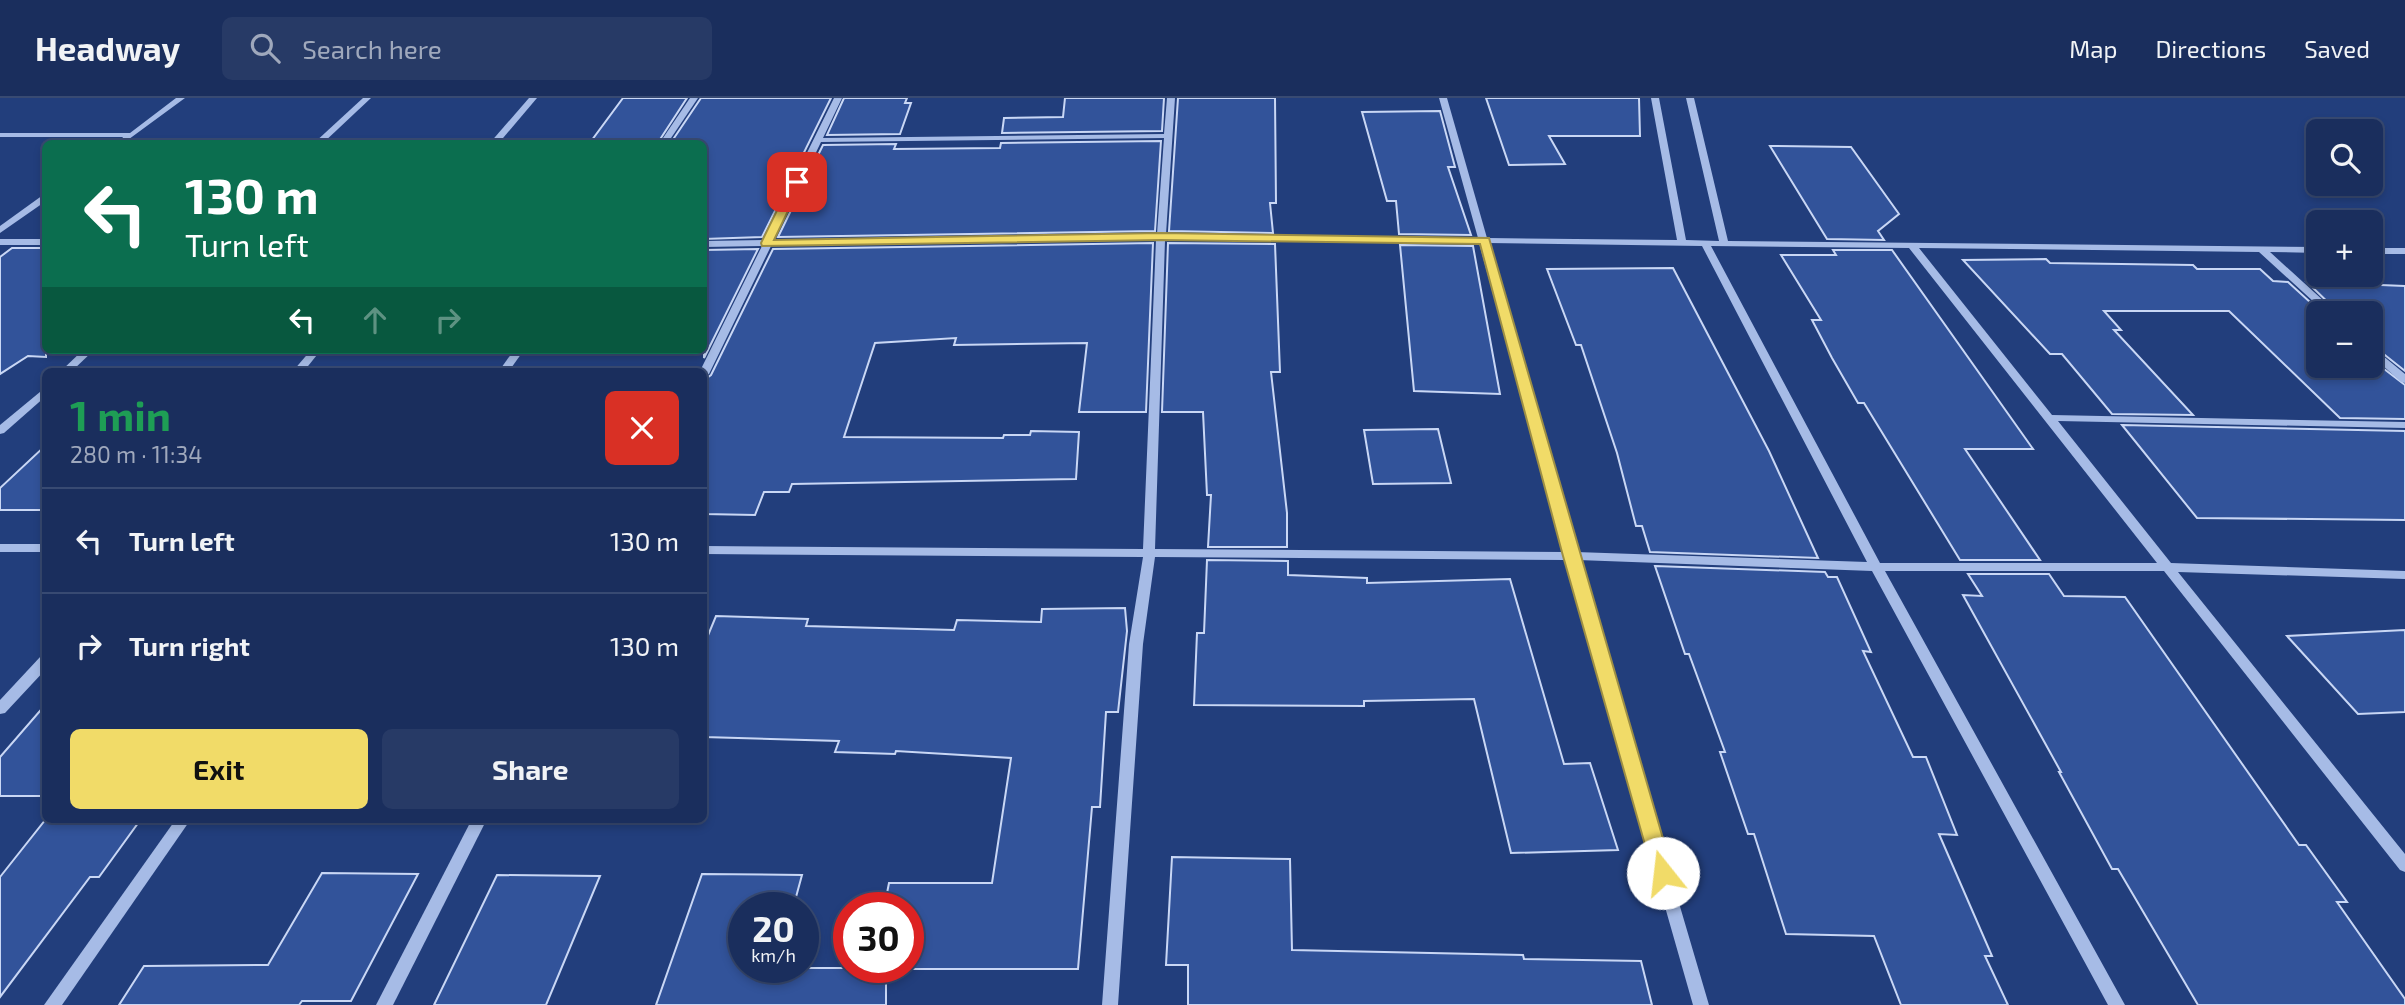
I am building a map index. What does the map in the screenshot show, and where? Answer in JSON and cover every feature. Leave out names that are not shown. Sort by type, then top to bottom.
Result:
[{"type":"street","points":[[125,140],[181,98]]},
{"type":"street","points":[[321,140],[366,98]]},
{"type":"street","points":[[496,140],[533,98]]},
{"type":"street","points":[[666,140],[694,98]]},
{"type":"street","points":[[707,368],[838,98]]},
{"type":"street","points":[[1110,1005],[1136,644],[1149,555],[1161,237],[1171,98]]},
{"type":"street","points":[[1443,98],[1485,240],[1571,556],[1701,1005]]},
{"type":"street","points":[[1655,98],[1682,243]]},
{"type":"street","points":[[1690,98],[1724,243]]},
{"type":"street","points":[[0,135],[131,135]]},
{"type":"street","points":[[817,141],[1168,136]]},
{"type":"street","points":[[0,230],[42,200]]},
{"type":"street","points":[[707,244],[1161,237],[2306,250]]},
{"type":"street","points":[[0,242],[42,242]]},
{"type":"street","points":[[1705,243],[1876,568],[2117,1005]]},
{"type":"street","points":[[1912,246],[2405,865]]},
{"type":"street","points":[[2262,250],[2319,301]]},
{"type":"street","points":[[2383,251],[2405,251]]},
{"type":"street","points":[[69,368],[85,354]]},
{"type":"street","points":[[301,368],[313,354]]},
{"type":"street","points":[[2383,360],[2405,380]]},
{"type":"street","points":[[0,430],[42,393]]},
{"type":"street","points":[[2050,418],[2405,425]]},
{"type":"street","points":[[0,548],[42,548]]},
{"type":"street","points":[[707,550],[1571,556],[1876,568],[2168,567],[2405,575]]},
{"type":"street","points":[[0,709],[42,664]]},
{"type":"street","points":[[52,1005],[181,823]]},
{"type":"street","points":[[384,1005],[478,823]]},
{"type":"building","points":[[623,98],[687,98],[660,140],[592,140]]},
{"type":"building","points":[[701,98],[831,98],[762,237],[707,239],[707,140],[673,140]]},
{"type":"building","points":[[844,98],[907,98],[905,103],[911,103],[900,134],[827,135]]},
{"type":"building","points":[[1065,98],[1164,98],[1162,131],[1002,133],[1004,118],[1063,117]]},
{"type":"building","points":[[1178,98],[1275,98],[1276,203],[1270,203],[1273,233],[1169,231]]},
{"type":"building","points":[[1486,98],[1639,98],[1640,136],[1549,136],[1565,164],[1509,165]]},
{"type":"building","points":[[1440,111],[1455,167],[1448,167],[1471,235],[1399,234],[1396,201],[1387,201],[1362,112]]},
{"type":"building","points":[[1161,141],[1155,231],[778,237],[823,145],[896,144],[894,149],[1000,148],[1001,143]]},
{"type":"building","points":[[1770,146],[1851,147],[1899,214],[1878,231],[1884,240],[1827,239]]},
{"type":"building","points":[[1153,243],[1146,412],[1079,412],[1087,343],[954,345],[956,338],[875,343],[844,437],[1003,438],[1004,435],[1030,435],[1031,431],[1079,432],[1076,479],[792,484],[789,492],[764,492],[755,515],[707,514],[707,378],[711,375],[773,249]]},
{"type":"building","points":[[1168,243],[1275,244],[1280,372],[1271,372],[1287,513],[1287,547],[1208,547],[1211,495],[1207,495],[1203,412],[1162,412]]},
{"type":"building","points":[[1400,245],[1473,246],[1500,394],[1414,391]]},
{"type":"building","points":[[12,248],[42,248],[42,354],[46,354],[46,357],[28,356],[0,374],[0,257]]},
{"type":"building","points":[[758,249],[707,352],[707,250]]},
{"type":"building","points":[[1833,250],[1892,250],[2033,449],[1965,449],[2040,560],[1960,560],[1864,403],[1858,403],[1812,320],[1821,320],[1781,255],[1836,255]]},
{"type":"building","points":[[2046,259],[2050,263],[2260,269],[2273,281],[2288,282],[2309,301],[2306,301],[2306,378],[2383,378],[2383,368],[2405,385],[2405,419],[2340,418],[2229,311],[2104,311],[2121,330],[2114,330],[2193,415],[2112,414],[2062,354],[2050,354],[1963,260]]},
{"type":"building","points":[[1673,268],[1769,451],[1818,558],[1650,552],[1642,526],[1636,526],[1617,453],[1581,345],[1576,345],[1547,269]]},
{"type":"building","points":[[2405,286],[2405,371],[2383,354],[2383,301],[2327,301],[2312,287]]},
{"type":"building","points":[[2122,425],[2405,431],[2405,520],[2197,518]]},
{"type":"building","points":[[1438,429],[1451,483],[1373,484],[1364,430]]},
{"type":"building","points":[[42,449],[42,510],[0,510],[0,488]]},
{"type":"building","points":[[1207,560],[1288,561],[1288,575],[1367,578],[1367,583],[1510,579],[1564,764],[1590,763],[1618,850],[1511,853],[1474,699],[1364,701],[1364,706],[1194,705],[1197,633],[1204,633]]},
{"type":"building","points":[[1655,566],[1825,572],[1828,577],[1837,577],[1871,652],[1863,651],[1913,757],[1926,757],[1957,835],[1939,834],[1992,956],[1985,956],[2008,1005],[1901,1005],[1874,936],[1786,934],[1754,834],[1748,834],[1720,752],[1725,752],[1689,654],[1685,654]]},
{"type":"building","points":[[1968,574],[2049,574],[2064,596],[2125,597],[2299,845],[2306,845],[2347,902],[2337,902],[2405,999],[2405,1005],[2198,1005],[2118,869],[2112,869],[1963,595],[1982,596]]},
{"type":"building","points":[[1125,608],[1127,631],[1118,712],[1106,712],[1100,807],[1092,807],[1078,969],[924,969],[924,892],[887,892],[889,883],[992,883],[1011,758],[896,751],[895,754],[835,752],[839,741],[707,737],[707,638],[716,616],[808,619],[806,626],[954,630],[957,620],[1041,622],[1042,609]]},
{"type":"building","points":[[2405,630],[2405,712],[2358,714],[2287,636]]},
{"type":"building","points":[[42,709],[42,796],[0,796],[0,757]]},
{"type":"building","points":[[43,823],[138,823],[99,877],[90,877],[0,997],[0,877]]},
{"type":"building","points":[[1172,857],[1290,859],[1292,950],[1523,955],[1524,959],[1641,961],[1652,1005],[1188,1005],[1188,965],[1166,965]]},
{"type":"building","points":[[322,873],[418,874],[351,1001],[302,1001],[299,1005],[119,1005],[144,966],[268,965]]},
{"type":"building","points":[[702,874],[802,875],[797,892],[728,892],[728,983],[819,983],[819,968],[833,968],[833,983],[886,983],[886,1005],[656,1005]]},
{"type":"building","points":[[497,875],[600,876],[546,1005],[434,1005]]},
{"type":"route","points":[[797,182],[766,243],[1161,237],[1485,240],[1571,556],[1663,873]]}]
